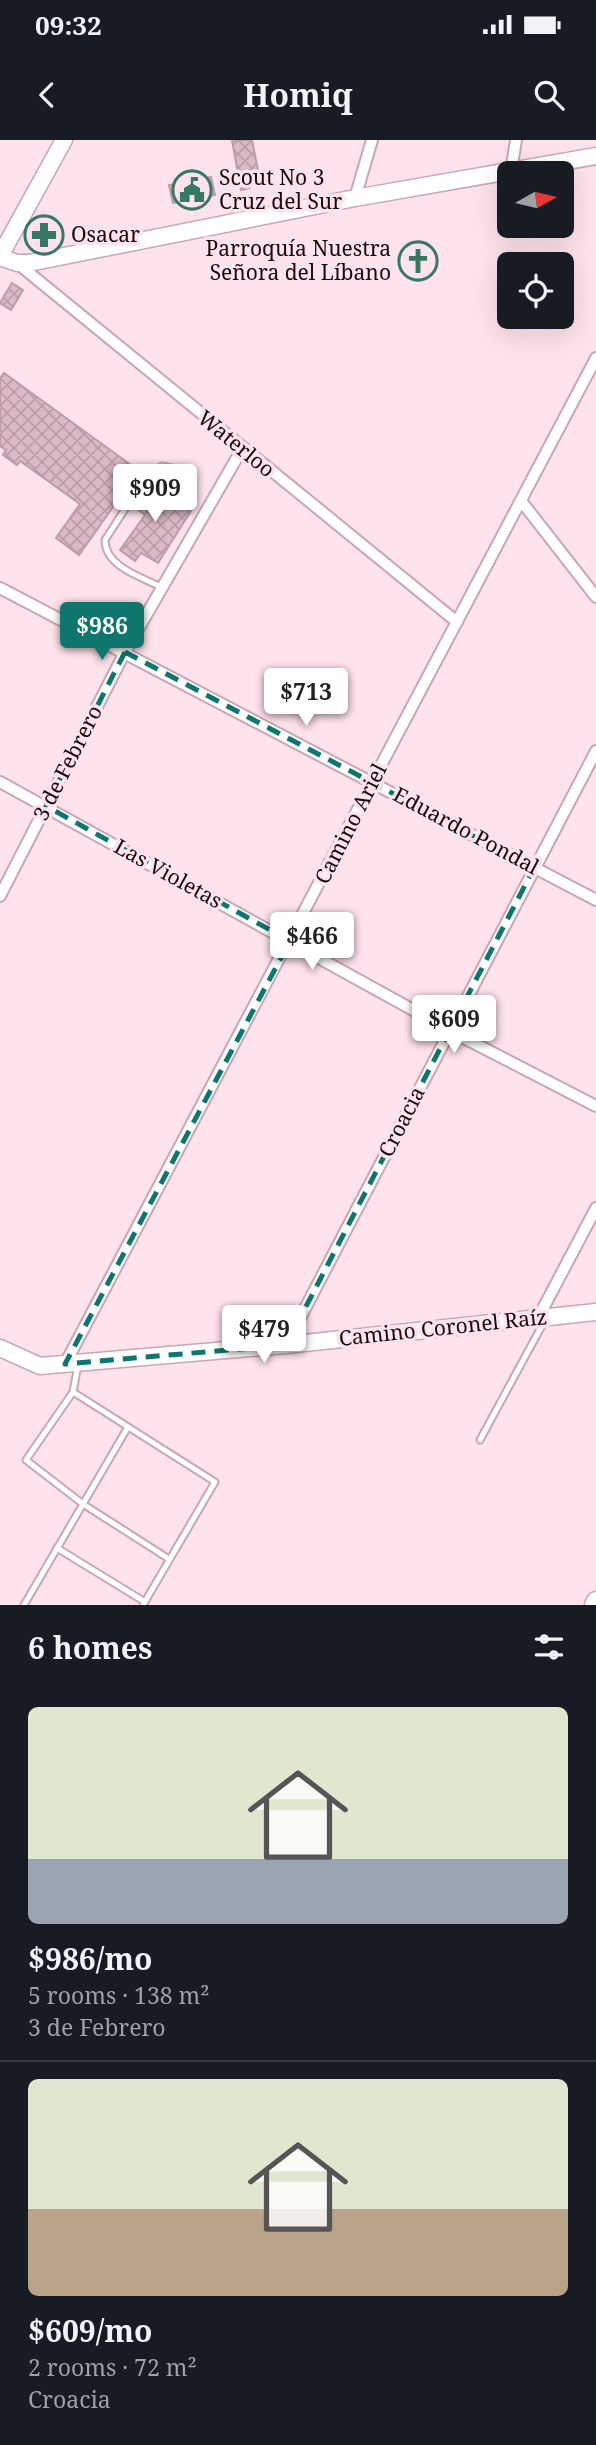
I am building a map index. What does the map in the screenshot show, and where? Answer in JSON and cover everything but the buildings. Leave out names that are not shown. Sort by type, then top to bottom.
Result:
[{"type":"street","points":[[64,140],[0,256],[18,263],[355,198],[497,174]]},
{"type":"street","points":[[355,198],[372,140]]},
{"type":"street","points":[[513,161],[516,140]]},
{"type":"street","points":[[569,161],[596,156]]},
{"type":"street","name":"Waterloo","points":[[18,263],[242,449],[457,622]]},
{"type":"street","name":"Camino Ariel","points":[[72,1363],[373,781],[596,358]]},
{"type":"street","name":"3 de Febrero","points":[[0,896],[125,652],[242,449]]},
{"type":"street","points":[[522,502],[596,597]]},
{"type":"street","name":"Eduardo Pondal","points":[[0,588],[596,900]]},
{"type":"street","name":"Croacia","points":[[286,1345],[596,751]]},
{"type":"street","name":"Las Violetas","points":[[0,782],[449,1030],[596,1106]]},
{"type":"street","points":[[542,1317],[596,1208]]},
{"type":"street","name":"Camino Coronel Raíz","points":[[0,1348],[40,1366],[286,1345],[596,1312]]},
{"type":"lane","points":[[163,588],[111,560],[105,551],[105,540],[145,478],[162,466],[176,469],[189,480]]},
{"type":"lane","points":[[480,1440],[542,1317]]},
{"type":"lane","points":[[72,1363],[72,1392],[26,1460],[82,1504],[169,1559]]},
{"type":"lane","points":[[57,1548],[144,1603],[215,1482],[72,1392]]},
{"type":"lane","points":[[24,1605],[128,1427]]},
{"type":"highlighted area","points":[[125,652],[534,868],[286,1345],[65,1364],[290,941],[46,806]]},
{"type":"place","name":"Scout No 3 Cruz del Sur","points":[[192,190]]},
{"type":"place","name":"Osacar","points":[[44,235]]},
{"type":"place","name":"Parroquía Nuestra Señora del Líbano","points":[[418,261]]}]
